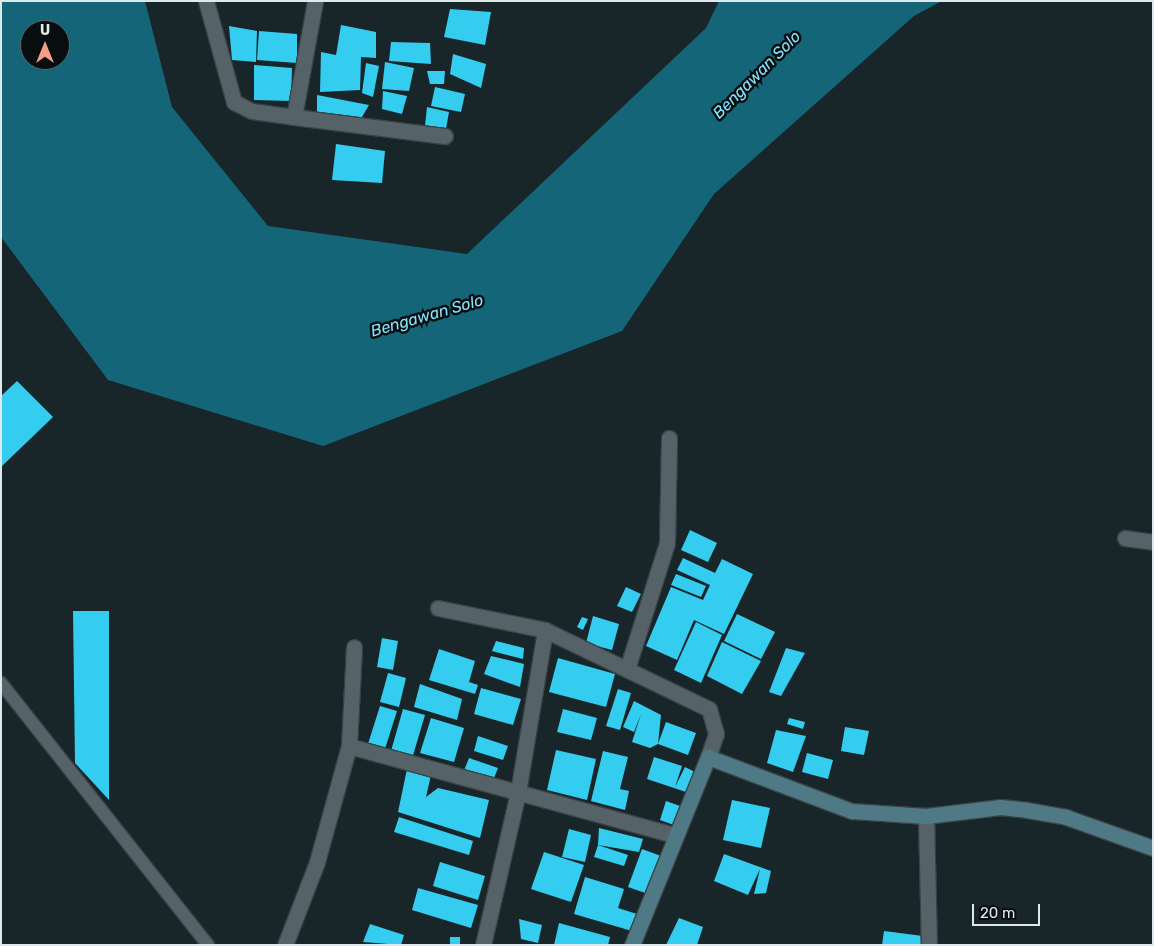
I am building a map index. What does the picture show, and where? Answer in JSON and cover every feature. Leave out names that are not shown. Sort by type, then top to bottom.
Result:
[{"type":"street","points":[[206,1],[234,102],[252,111],[445,136]]},
{"type":"street","points":[[294,117],[315,1]]},
{"type":"street","points":[[628,666],[667,543],[671,500],[668,438]]},
{"type":"street","points":[[1125,538],[1153,542]]},
{"type":"street","points":[[438,608],[545,630],[628,666],[709,709],[716,734],[674,835],[632,945]]},
{"type":"street","points":[[483,945],[518,792],[545,630]]},
{"type":"street","points":[[286,945],[317,862],[348,746],[354,647]]},
{"type":"street","points":[[348,746],[674,835]]},
{"type":"street","points":[[708,757],[832,806],[874,815],[926,816],[1000,807],[1027,810],[1066,817],[1153,848]]},
{"type":"street","points":[[926,816],[929,945]]},
{"type":"lane","points":[[1,683],[208,945]]},
{"type":"water","name":"Bengawan Solo","points":[[1,1],[145,1],[172,107],[268,226],[467,254],[706,28],[719,1],[942,1],[914,16],[714,194],[622,331],[323,446],[108,380],[1,237]]},
{"type":"building","points":[[450,9],[491,12],[485,45],[444,37]]},
{"type":"building","points":[[341,25],[376,32],[376,58],[361,57],[360,90],[320,92],[321,52],[336,55]]},
{"type":"building","points":[[229,26],[257,31],[256,62],[232,60]]},
{"type":"building","points":[[259,31],[297,34],[297,63],[257,60]]},
{"type":"building","points":[[391,42],[430,43],[431,64],[389,61]]},
{"type":"building","points":[[453,54],[486,64],[481,88],[450,74]]},
{"type":"building","points":[[385,62],[414,68],[409,91],[382,89]]},
{"type":"building","points":[[366,63],[379,66],[373,97],[362,93]]},
{"type":"building","points":[[254,65],[292,68],[291,101],[254,100]]},
{"type":"building","points":[[427,71],[445,71],[444,84],[430,84]]},
{"type":"building","points":[[435,87],[465,94],[461,112],[431,106]]},
{"type":"building","points":[[383,91],[407,96],[402,114],[382,109]]},
{"type":"building","points":[[317,95],[369,105],[359,122],[317,114]]},
{"type":"building","points":[[427,107],[449,112],[446,129],[425,126]]},
{"type":"building","points":[[336,144],[385,151],[382,183],[332,180]]},
{"type":"building","points":[[17,381],[53,417],[1,467],[1,396]]},
{"type":"building","points":[[690,530],[717,543],[708,562],[681,550]]},
{"type":"building","points":[[683,558],[715,573],[722,559],[753,574],[724,634],[694,620],[677,660],[646,646],[671,587],[703,600],[710,585],[677,570]]},
{"type":"building","points":[[676,574],[706,586],[701,597],[671,585]]},
{"type":"building","points":[[626,587],[641,594],[632,612],[617,606]]},
{"type":"building","points":[[73,611],[109,611],[109,800],[75,763]]},
{"type":"building","points":[[737,614],[775,632],[761,659],[724,641]]},
{"type":"building","points":[[593,616],[619,624],[612,650],[586,643]]},
{"type":"building","points":[[582,617],[588,619],[583,630],[577,627]]},
{"type":"building","points":[[696,622],[722,635],[701,683],[674,670]]},
{"type":"building","points":[[382,638],[398,641],[393,670],[377,667]]},
{"type":"building","points":[[496,641],[524,648],[523,659],[492,651]]},
{"type":"building","points":[[722,642],[761,661],[742,694],[707,676]]},
{"type":"building","points":[[786,648],[805,653],[781,696],[769,692]]},
{"type":"building","points":[[439,649],[475,661],[469,682],[478,685],[475,694],[429,680]]},
{"type":"building","points":[[491,656],[524,664],[520,687],[484,674]]},
{"type":"building","points":[[558,658],[615,674],[606,707],[549,692]]},
{"type":"building","points":[[388,673],[406,678],[399,707],[380,702]]},
{"type":"building","points":[[420,684],[462,699],[457,720],[414,707]]},
{"type":"building","points":[[481,688],[521,699],[513,725],[474,714]]},
{"type":"building","points":[[618,689],[631,693],[620,730],[606,726]]},
{"type":"building","points":[[634,701],[661,715],[658,744],[650,748],[632,742],[641,714],[634,732],[623,727]]},
{"type":"building","points":[[380,706],[397,711],[384,752],[367,747]]},
{"type":"building","points":[[403,709],[425,715],[411,762],[391,751]]},
{"type":"building","points":[[563,709],[597,718],[591,740],[557,732]]},
{"type":"building","points":[[431,718],[464,728],[454,762],[420,753]]},
{"type":"building","points":[[789,718],[805,722],[803,729],[787,724]]},
{"type":"building","points":[[666,722],[696,733],[688,755],[658,744]]},
{"type":"building","points":[[845,727],[869,731],[864,755],[841,751]]},
{"type":"building","points":[[776,730],[806,736],[793,772],[767,763]]},
{"type":"building","points":[[478,736],[508,746],[503,760],[474,751]]},
{"type":"building","points":[[556,750],[596,759],[587,800],[547,790]]},
{"type":"building","points":[[603,751],[628,757],[620,789],[629,791],[625,810],[591,801]]},
{"type":"building","points":[[807,753],[833,760],[828,779],[802,772]]},
{"type":"building","points":[[654,757],[682,766],[675,787],[685,767],[695,772],[686,792],[647,779]]},
{"type":"building","points":[[469,758],[498,768],[492,783],[463,773]]},
{"type":"building","points":[[407,769],[431,775],[426,797],[438,788],[489,800],[480,838],[398,812]]},
{"type":"building","points":[[732,800],[770,808],[761,848],[723,840]]},
{"type":"building","points":[[666,801],[680,806],[674,825],[660,820]]},
{"type":"building","points":[[399,817],[473,841],[469,855],[394,832]]},
{"type":"building","points":[[599,828],[643,839],[639,852],[598,845]]},
{"type":"building","points":[[569,829],[591,835],[585,862],[562,857]]},
{"type":"building","points":[[598,845],[628,855],[624,866],[594,857]]},
{"type":"building","points":[[642,849],[661,856],[648,894],[628,887]]},
{"type":"building","points":[[544,852],[584,865],[571,902],[531,889]]},
{"type":"building","points":[[724,854],[771,871],[766,893],[754,894],[760,869],[748,895],[714,881]]},
{"type":"building","points":[[440,862],[485,876],[478,900],[433,886]]},
{"type":"building","points":[[585,877],[624,889],[618,908],[637,914],[632,931],[574,914]]},
{"type":"building","points":[[418,888],[478,905],[471,928],[412,910]]},
{"type":"building","points":[[679,918],[703,927],[697,945],[666,945]]},
{"type":"building","points":[[519,919],[542,925],[538,943],[521,939]]},
{"type":"building","points":[[559,923],[610,937],[608,945],[554,945]]},
{"type":"building","points":[[370,924],[404,935],[401,945],[363,942]]},
{"type":"building","points":[[884,931],[923,936],[922,945],[882,945]]},
{"type":"building","points":[[450,937],[460,937],[460,945],[450,945]]}]
